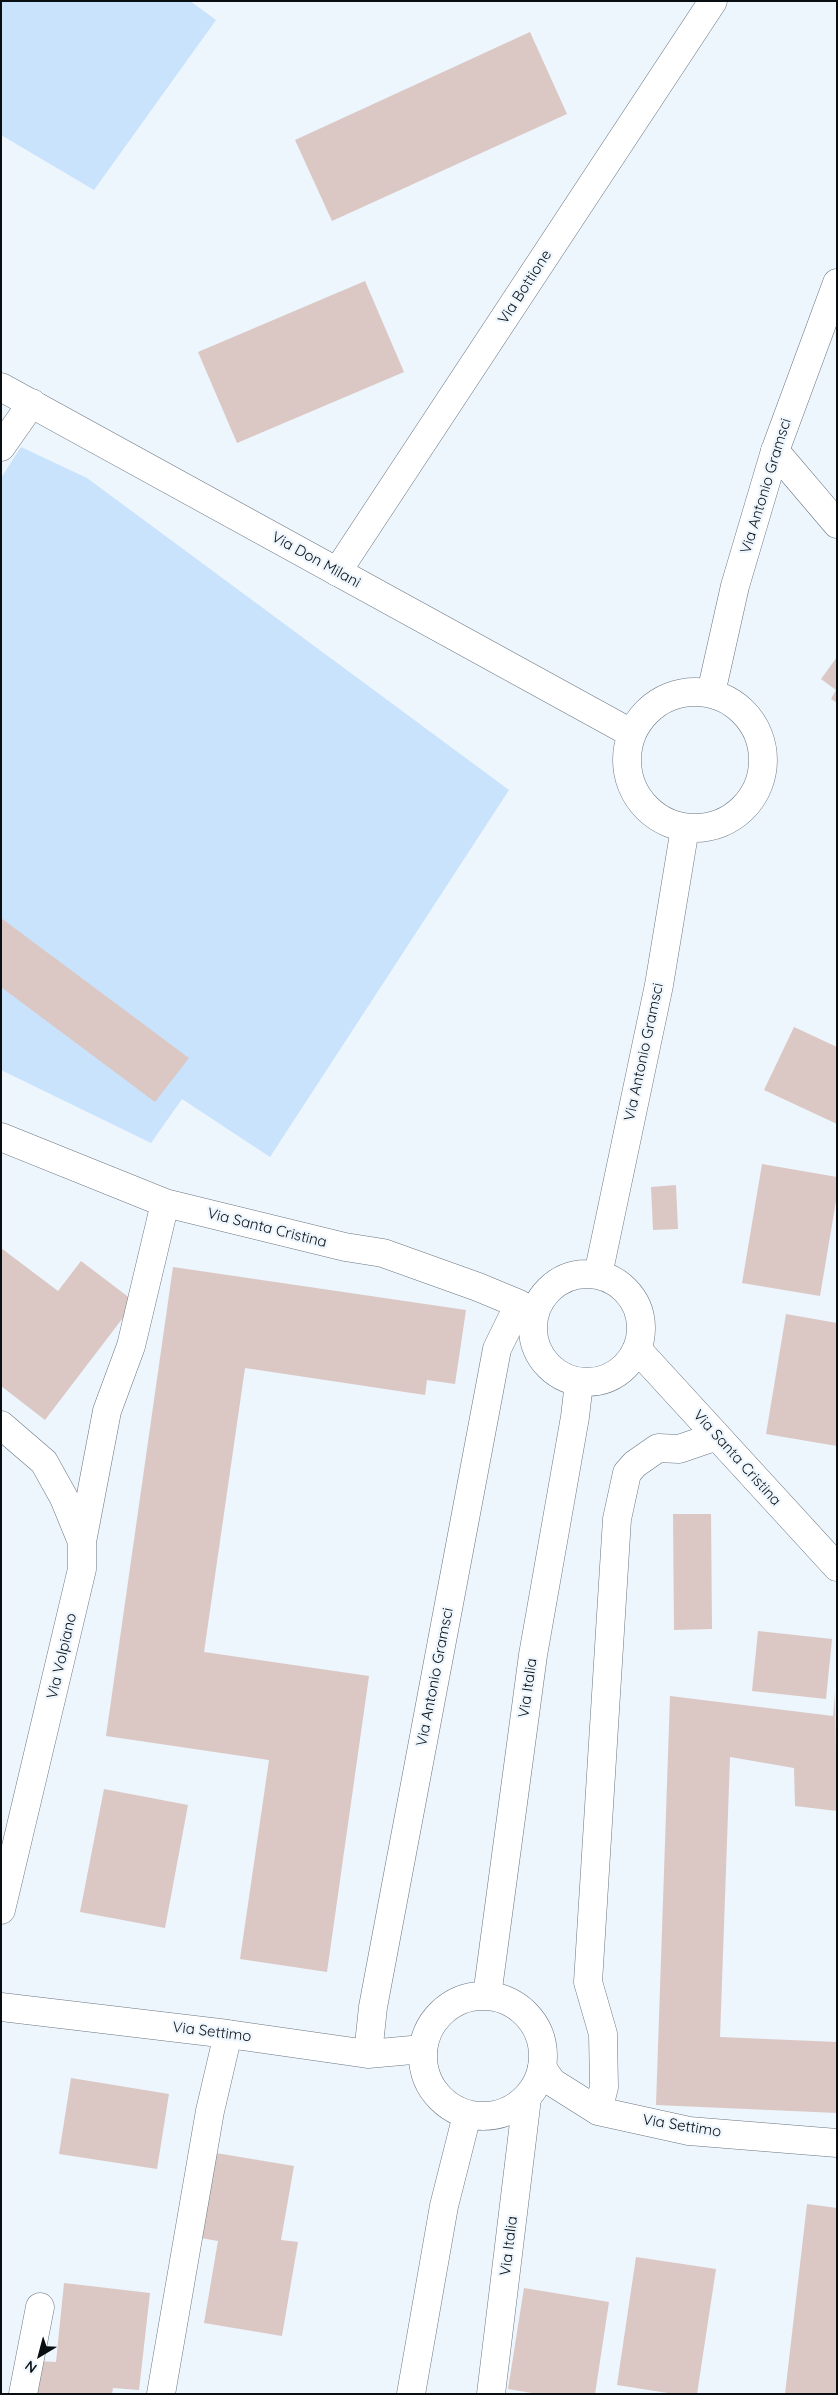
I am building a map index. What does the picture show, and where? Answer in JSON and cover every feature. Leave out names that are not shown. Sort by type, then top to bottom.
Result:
[{"type":"street","name":"Via Bottione","points":[[337,572],[713,1]]},
{"type":"street","name":"Via Antonio Gramsci","points":[[711,693],[735,586],[775,451],[837,283]]},
{"type":"street","name":"Via Don Milani","points":[[1,387],[631,733]]},
{"type":"street","points":[[1,447],[32,403]]},
{"type":"street","points":[[775,451],[837,524]]},
{"type":"street","points":[[686,691],[711,693],[732,702],[749,718],[760,738],[764,761],[759,784],[748,804],[730,819],[708,828],[685,828],[656,817],[635,794],[626,764],[631,733],[644,713],[663,698],[686,691]]},
{"type":"street","name":"Via Antonio Gramsci","points":[[598,1275],[659,985],[685,828]]},
{"type":"street","name":"Via Santa Cristina","points":[[1,1137],[165,1203],[345,1247],[383,1253],[527,1308]]},
{"type":"street","points":[[82,1542],[107,1410],[131,1346],[165,1203]]},
{"type":"street","points":[[598,1275],[611,1279],[631,1297],[641,1322],[637,1348],[630,1361],[620,1372],[607,1379],[579,1382],[564,1378],[551,1369],[541,1357],[534,1343],[527,1308],[558,1282],[572,1276],[598,1275]]},
{"type":"street","name":"Via Antonio Gramsci","points":[[368,2054],[372,2007],[497,1349],[527,1308]]},
{"type":"street","name":"Via Santa Cristina","points":[[637,1348],[835,1562]]},
{"type":"street","name":"Via Italia","points":[[487,1996],[533,1655],[574,1427],[579,1382]]},
{"type":"street","name":"Via Volpiano","points":[[1,1425],[44,1462],[64,1498],[82,1542],[82,1569],[1,1910]]},
{"type":"street","points":[[598,2111],[604,2087],[603,2034],[588,1982],[617,1519],[627,1473],[635,1464],[658,1448],[680,1449],[717,1436]]},
{"type":"street","points":[[487,1996],[507,2001],[524,2012],[532,2023],[543,2048],[542,2068],[537,2085],[526,2098],[513,2109],[498,2115],[482,2117],[468,2115],[452,2108],[438,2098],[429,2083],[423,2067],[423,2049],[427,2032],[437,2016],[451,2004],[468,1997],[487,1996]]},
{"type":"street","name":"Via Settimo","points":[[1,2007],[228,2034],[368,2054],[423,2049]]},
{"type":"street","points":[[161,2394],[210,2111],[228,2034]]},
{"type":"street","name":"Via Settimo","points":[[542,2068],[552,2082],[598,2111],[689,2131],[837,2143]]},
{"type":"street","name":"Via Italia","points":[[491,2394],[526,2098]]},
{"type":"street","points":[[411,2394],[444,2206],[468,2115]]},
{"type":"street","points":[[23,2394],[40,2307]]},
{"type":"shaded area","points":[[1,1],[190,1],[216,20],[94,190],[1,135]]},
{"type":"shaded area","points":[[21,447],[87,478],[509,790],[270,1157],[182,1099],[151,1143],[1,1070],[1,478]]},
{"type":"building","points":[[530,32],[567,114],[332,221],[295,140]]},
{"type":"building","points":[[365,281],[404,372],[237,443],[198,352]]},
{"type":"building","points":[[837,657],[837,703],[831,699],[836,690],[821,679]]},
{"type":"building","points":[[1,918],[189,1058],[155,1102],[1,987]]},
{"type":"building","points":[[794,1027],[837,1047],[837,1124],[764,1090]]},
{"type":"building","points":[[762,1164],[837,1177],[837,1195],[820,1296],[742,1283]]},
{"type":"building","points":[[676,1185],[678,1229],[653,1230],[651,1187]]},
{"type":"building","points":[[1,1248],[58,1291],[81,1261],[135,1302],[45,1420],[1,1386]]},
{"type":"building","points":[[173,1267],[466,1310],[455,1384],[427,1380],[425,1395],[245,1368],[204,1652],[369,1676],[327,1972],[240,1959],[269,1760],[106,1736]]},
{"type":"building","points":[[786,1314],[837,1323],[837,1446],[766,1434]]},
{"type":"building","points":[[673,1514],[711,1514],[712,1629],[674,1630]]},
{"type":"building","points":[[758,1631],[832,1639],[826,1699],[752,1691]]},
{"type":"building","points":[[835,1692],[837,1811],[795,1806],[794,1768],[730,1757],[720,2037],[837,2042],[837,2113],[656,2105],[670,1696],[833,1716]]},
{"type":"building","points":[[104,1789],[188,1805],[165,1928],[80,1912]]},
{"type":"building","points":[[71,2078],[169,2094],[157,2169],[59,2154]]},
{"type":"building","points":[[216,2153],[294,2166],[281,2240],[298,2242],[282,2336],[204,2323],[218,2241],[201,2238]]},
{"type":"building","points":[[807,2204],[837,2208],[837,2394],[785,2394]]},
{"type":"building","points":[[636,2257],[716,2269],[697,2394],[674,2394],[617,2385]]},
{"type":"building","points":[[64,2283],[150,2293],[139,2390],[113,2388],[112,2394],[37,2394],[40,2361],[56,2362]]},
{"type":"building","points":[[524,2288],[609,2302],[595,2394],[538,2394],[508,2389]]}]
